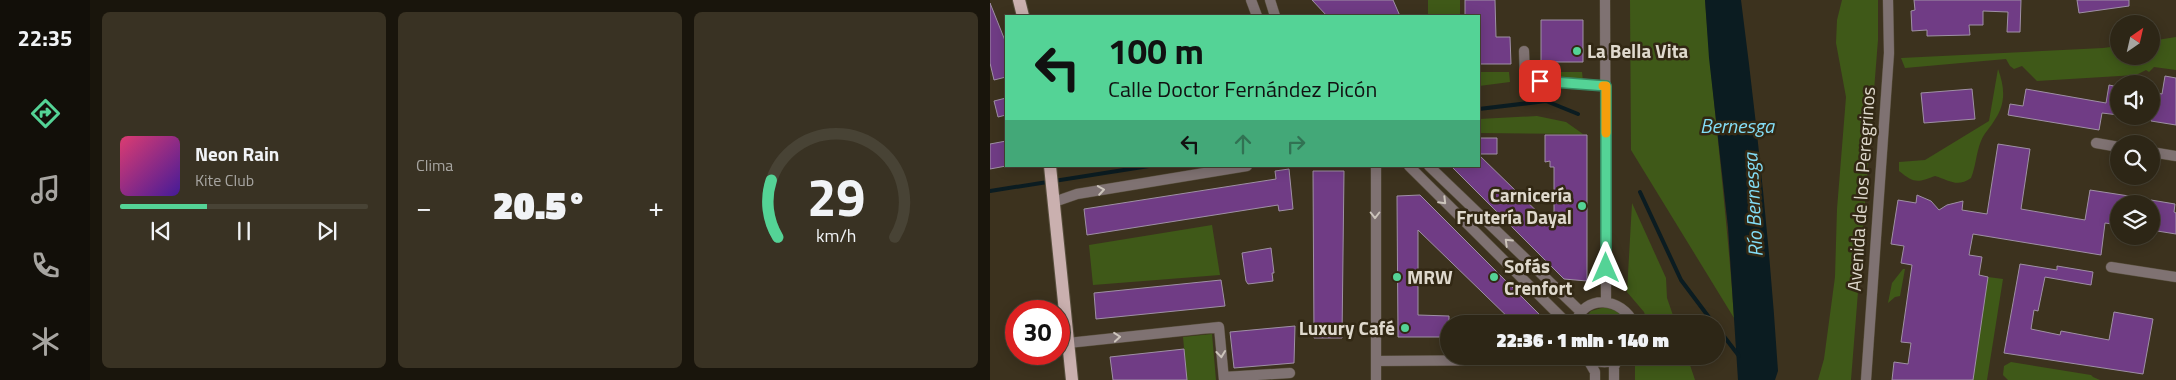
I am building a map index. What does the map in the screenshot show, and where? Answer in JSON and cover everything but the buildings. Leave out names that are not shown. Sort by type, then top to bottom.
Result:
[{"type":"main road","points":[[1019,0],[1023,15]]},
{"type":"main road","points":[[1050,170],[1064,300]]},
{"type":"main road","points":[[1070,361],[1072,380]]},
{"type":"street","points":[[1270,0],[1275,15]]},
{"type":"street","points":[[1605,0],[1606,302]]},
{"type":"street","name":"Avenida de los Peregrinos","points":[[1866,380],[1889,53],[1888,0]]},
{"type":"street","points":[[1251,2],[1252,15]]},
{"type":"street","points":[[1251,2],[1257,15]]},
{"type":"street","points":[[1524,51],[1523,68],[1525,79],[1606,86]]},
{"type":"street","points":[[2096,143],[2110,145]]},
{"type":"street","points":[[2160,153],[2176,156]]},
{"type":"street","points":[[1053,197],[1241,167]]},
{"type":"street","points":[[1376,167],[1376,380]]},
{"type":"street","points":[[1410,167],[1559,315]]},
{"type":"street","points":[[1430,167],[1581,312]]},
{"type":"street","points":[[2111,267],[2176,277]]},
{"type":"street","points":[[1580,315],[1581,312],[1596,303],[1606,302],[1623,308],[1629,315]]},
{"type":"street","points":[[1070,342],[1219,327],[1224,379],[1290,373]]},
{"type":"street","points":[[1376,361],[1440,361]]},
{"type":"street","points":[[1591,365],[1595,372],[1595,380]]},
{"type":"street","points":[[1614,380],[1615,365]]},
{"type":"green space","points":[[1428,0],[1460,0],[1460,15],[1428,15]]},
{"type":"green space","points":[[1630,0],[1705,0],[1734,318],[1631,150]]},
{"type":"green space","points":[[1842,0],[1878,0],[1878,40],[1851,380],[1818,380],[1824,359],[1835,277],[1837,209],[1846,97],[1836,43],[1837,20]]},
{"type":"green space","points":[[2176,37],[2176,70],[2154,67],[2149,72],[2146,70],[2136,75],[2110,75],[2110,77],[2037,81],[2022,66],[2014,69],[2006,59],[1905,68],[1901,58],[2110,47],[2110,65],[2160,65],[2160,40]]},
{"type":"green space","points":[[1998,69],[2003,89],[2001,108],[1981,141],[1971,178],[1957,183],[1935,176],[1916,181],[1899,171],[1899,162],[1925,160],[1989,121]]},
{"type":"green space","points":[[1480,72],[1509,72],[1510,82],[1480,86]]},
{"type":"green space","points":[[1530,72],[1582,72],[1583,81],[1531,74]]},
{"type":"green space","points":[[1537,116],[1566,122],[1583,134],[1480,133],[1480,119]]},
{"type":"green space","points":[[1632,203],[1666,278],[1667,298],[1673,315],[1645,315],[1627,292]]},
{"type":"green space","points":[[1212,225],[1220,275],[1093,285],[1089,245]]},
{"type":"green space","points":[[1905,269],[1900,296],[1895,297],[1888,303],[1892,283]]},
{"type":"green space","points":[[1988,277],[2003,279],[1987,380],[1973,380]]},
{"type":"green space","points":[[1605,307],[1619,312],[1621,315],[1588,315],[1591,311]]},
{"type":"green space","points":[[1212,334],[1216,380],[1187,380],[1183,337]]},
{"type":"green space","points":[[2011,362],[2091,375],[2100,380],[2008,380],[2003,375],[2004,366]]},
{"type":"green space","points":[[1635,365],[1690,365],[1695,380],[1635,380]]},
{"type":"water","name":"Bernesga","points":[[1705,0],[1741,0],[1767,232],[1778,371],[1775,380],[1738,380],[1728,227],[1709,58]]},
{"type":"waterway","points":[[1480,109],[1546,101],[1578,114]]},
{"type":"waterway","points":[[990,191],[1143,167]]},
{"type":"waterway","points":[[1640,192],[1681,280],[1707,315]]},
{"type":"waterway","points":[[1725,338],[1739,356]]},
{"type":"slow traffic","points":[[1603,86],[1606,86],[1606,133]]},
{"type":"place","name":"La Bella Vita","points":[[1577,51]]},
{"type":"place","name":"Carnicería Frutería Dayal","points":[[1582,206]]},
{"type":"place","name":"MRW","points":[[1397,277]]},
{"type":"place","name":"Sofás Crenfort","points":[[1494,277]]},
{"type":"place","name":"Luxury Café","points":[[1405,328]]},
{"type":"route","points":[[1540,81],[1586,86],[1606,86],[1606,268]]},
{"type":"water label","name":"Río Bernesga","points":[[1753,205]]}]
